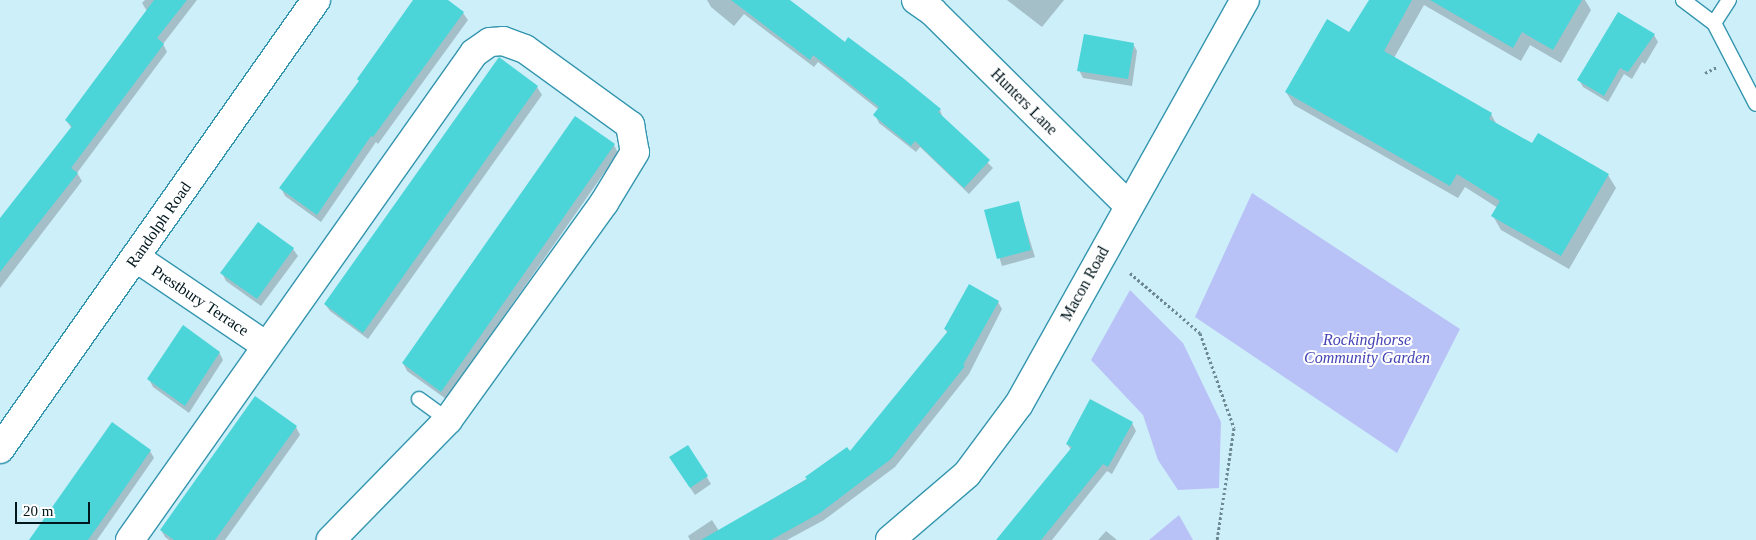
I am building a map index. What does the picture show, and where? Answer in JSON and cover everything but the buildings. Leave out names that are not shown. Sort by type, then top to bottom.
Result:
[{"type":"street","name":"Randolph Road","points":[[0,449],[316,0]]},
{"type":"street","name":"Hunters Lane","points":[[916,0],[933,12],[1129,206]]},
{"type":"street","name":"Macon Road","points":[[890,540],[967,474],[1019,404],[1245,0]]},
{"type":"street","points":[[132,539],[265,345],[474,53],[490,42],[503,40],[525,48],[630,125],[635,152],[604,203],[448,420],[330,540]]},
{"type":"street","name":"Prestbury Terrace","points":[[136,257],[265,345]]},
{"type":"lane","points":[[1683,0],[1714,24],[1756,104]]},
{"type":"lane","points":[[1714,24],[1729,0]]},
{"type":"lane","points":[[419,400],[448,420]]},
{"type":"path","points":[[1130,273],[1200,333],[1234,428],[1217,540]]},
{"type":"green space","name":"Rockinghorse Community Garden","points":[[1252,193],[1460,329],[1397,453],[1195,317]]},
{"type":"green space","points":[[1130,290],[1183,343],[1221,422],[1219,488],[1178,490],[1158,460],[1143,415],[1091,360]]},
{"type":"green space","points":[[1179,515],[1193,540],[1149,540]]}]
